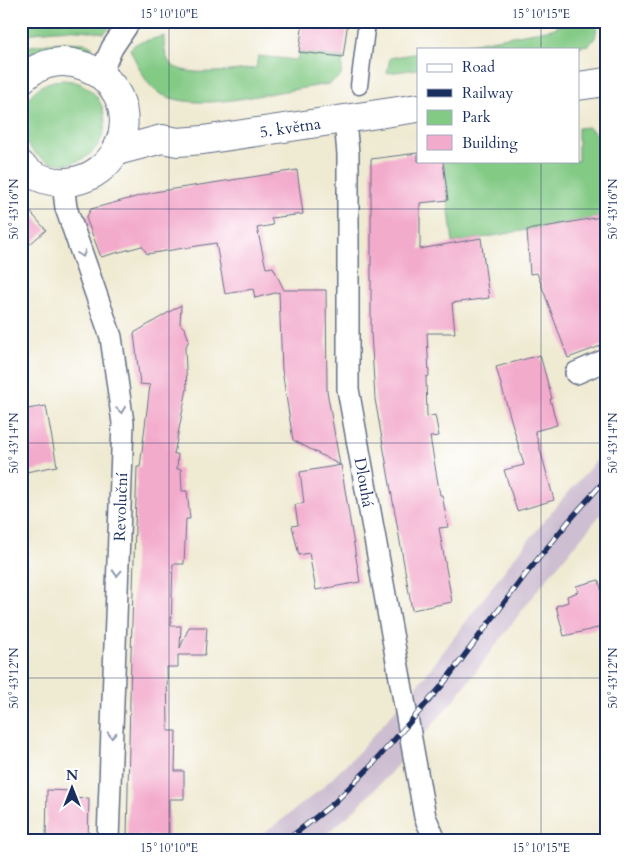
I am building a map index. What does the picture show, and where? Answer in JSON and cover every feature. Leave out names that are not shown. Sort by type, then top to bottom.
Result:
[{"type":"main road","points":[[21,165],[32,174],[42,178],[63,183],[81,180],[98,172],[112,159],[123,133],[123,114],[118,96],[100,75],[82,65],[61,62],[41,66],[25,73]]},
{"type":"main road","points":[[580,86],[606,82]]},
{"type":"main road","name":"5. května","points":[[123,114],[162,139],[178,142],[345,120],[417,108]]},
{"type":"main road","name":"5. května","points":[[117,151],[162,139]]},
{"type":"street","points":[[100,75],[112,48],[130,21]]},
{"type":"street","points":[[359,86],[367,21]]},
{"type":"street","name":"Dlouhá","points":[[345,120],[348,154],[348,389],[425,817],[435,840]]},
{"type":"street","name":"Revoluční","points":[[63,183],[66,208],[111,337],[123,422],[108,840]]},
{"type":"street","points":[[576,373],[606,360]]},
{"type":"shaded area","points":[[606,452],[606,508],[540,587],[454,700],[385,779],[347,817],[319,840],[254,840],[321,789],[358,753],[425,676],[510,563],[554,509]]},
{"type":"green space","points":[[21,21],[111,21],[112,25],[104,33],[62,30],[43,31],[21,36]]},
{"type":"green space","points":[[571,21],[598,21],[595,38],[589,45],[567,48],[447,48],[552,29]]},
{"type":"green space","points":[[164,36],[167,59],[179,69],[212,72],[256,68],[258,56],[297,60],[299,52],[343,57],[341,76],[329,84],[231,100],[200,102],[171,98],[154,90],[142,73],[130,49],[137,43]]},
{"type":"green space","points":[[63,42],[84,43],[93,47],[81,52],[36,54],[21,49],[23,47]]},
{"type":"green space","points":[[417,53],[417,69],[387,73],[390,58]]},
{"type":"green space","points":[[63,80],[79,83],[93,92],[102,106],[105,122],[102,138],[93,152],[79,161],[63,164],[47,161],[33,152],[24,138],[21,122],[24,106],[33,92],[47,83]]},
{"type":"green space","points":[[588,127],[600,137],[606,149],[606,216],[453,243],[443,162],[580,162],[580,128]]},
{"type":"building","points":[[303,21],[348,21],[343,57],[299,52]]},
{"type":"building","points":[[417,153],[417,162],[443,162],[448,200],[420,203],[420,249],[481,238],[489,298],[452,303],[455,333],[427,333],[429,376],[426,377],[427,417],[435,415],[439,436],[430,437],[440,495],[442,495],[448,527],[439,528],[452,602],[412,610],[375,399],[371,332],[371,159]]},
{"type":"building","points":[[297,170],[303,214],[271,218],[273,225],[257,228],[266,268],[273,267],[284,290],[326,290],[327,391],[340,465],[293,440],[282,370],[279,292],[255,298],[253,289],[225,294],[216,243],[147,254],[142,246],[101,257],[86,218],[91,209],[154,192]]},
{"type":"building","points":[[21,201],[46,230],[30,244],[21,234]]},
{"type":"building","points":[[606,216],[606,344],[568,358],[537,273],[530,274],[527,230]]},
{"type":"building","points":[[181,305],[180,324],[185,329],[189,340],[185,349],[187,389],[174,454],[178,454],[177,469],[181,469],[182,491],[187,491],[190,519],[186,519],[184,564],[173,564],[171,626],[181,626],[180,648],[189,627],[207,627],[205,655],[178,655],[178,667],[167,667],[168,731],[176,731],[175,771],[184,771],[184,799],[169,799],[169,836],[127,836],[137,467],[140,467],[150,385],[140,384],[134,333]]},
{"type":"building","points":[[540,355],[557,425],[535,431],[554,500],[517,511],[504,470],[524,465],[496,367]]},
{"type":"building","points":[[46,406],[57,466],[21,473],[21,410]]},
{"type":"building","points":[[341,465],[360,582],[316,590],[309,553],[299,555],[292,526],[298,525],[295,505],[304,503],[300,472]]},
{"type":"building","points":[[599,580],[602,593],[606,592],[606,626],[564,636],[556,606],[568,602],[567,596],[578,592],[576,586]]},
{"type":"building","points":[[47,790],[72,791],[71,799],[89,798],[88,840],[46,840]]},
{"type":"railway","points":[[287,840],[334,803],[371,766],[440,688],[525,575],[606,479]]}]
